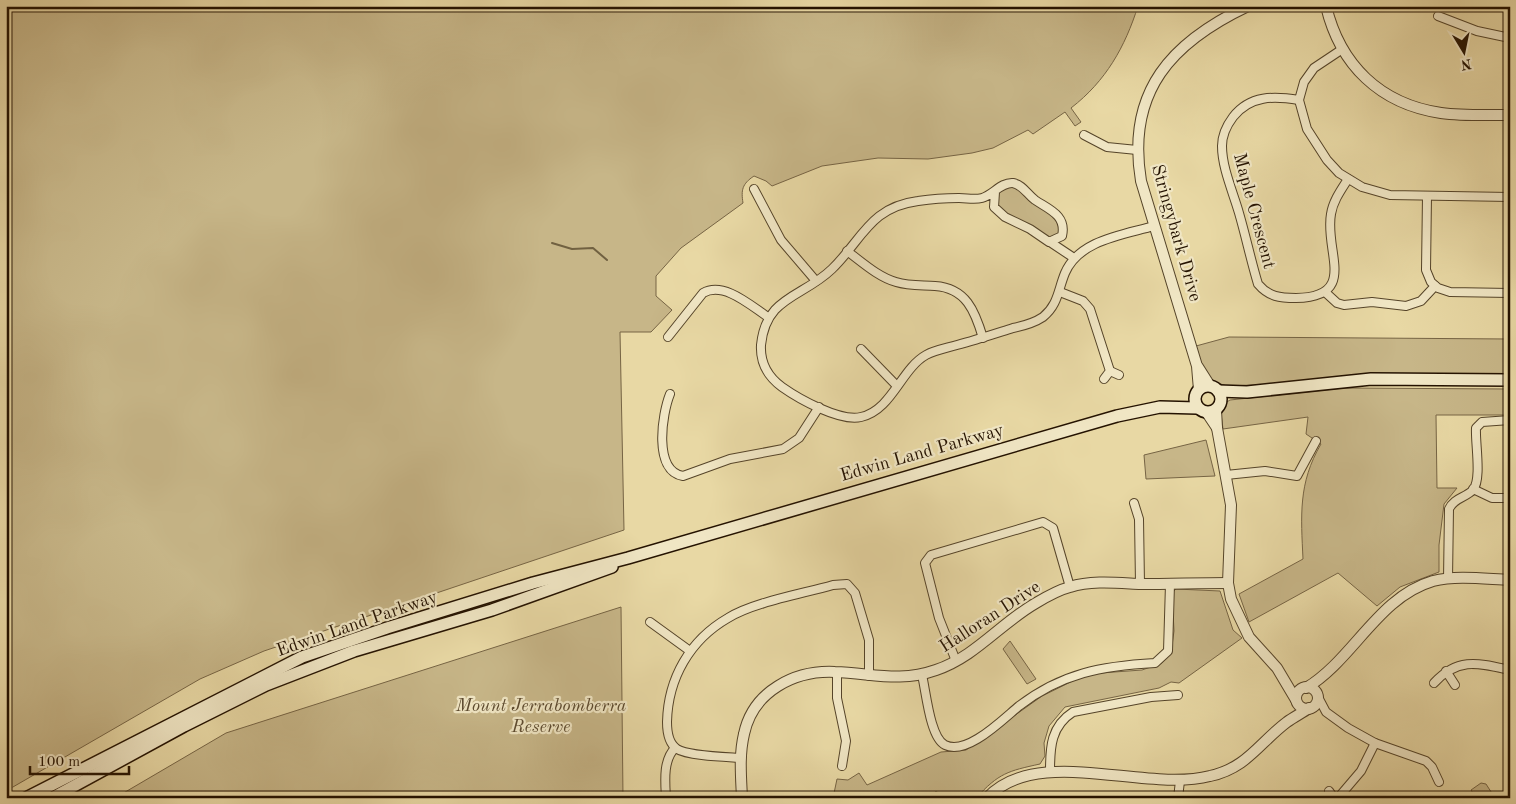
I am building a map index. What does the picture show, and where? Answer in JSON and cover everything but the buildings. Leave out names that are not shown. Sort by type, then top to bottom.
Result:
[{"type":"main road","name":"Edwin Land Parkway","points":[[26,798],[302,657],[533,582],[689,540],[1116,416],[1247,392],[1371,378],[1510,380]]},
{"type":"main road","name":"Edwin Land Parkway","points":[[52,798],[184,726],[282,678],[354,651],[492,610],[689,540]]},
{"type":"street","name":"Stringybark Drive","points":[[1248,6],[1206,28],[1181,47],[1170,59],[1147,97],[1140,123],[1137,150],[1140,180],[1217,428],[1232,516],[1228,583],[1234,609],[1250,637],[1284,679],[1296,701]]},
{"type":"street","points":[[1326,6],[1341,50],[1366,79],[1382,92],[1407,105],[1442,114],[1510,115]]},
{"type":"street","points":[[1438,16],[1482,32],[1510,38]]},
{"type":"street","points":[[1341,50],[1314,68],[1304,82],[1299,100],[1302,116],[1318,147],[1330,164],[1348,179],[1380,193],[1428,196],[1510,197]]},
{"type":"street","name":"Maple Crescent","points":[[1299,100],[1270,97],[1258,98],[1247,104],[1237,112],[1224,132],[1223,154],[1258,284],[1271,296],[1286,298],[1316,297],[1325,292]]},
{"type":"street","points":[[1084,135],[1107,147],[1137,150]]},
{"type":"street","points":[[1348,179],[1335,200],[1330,215],[1336,275],[1332,285],[1325,292],[1337,303],[1344,305],[1372,302],[1406,306],[1421,301],[1435,286]]},
{"type":"street","points":[[1074,258],[1065,245],[1063,224],[1057,215],[1020,186],[1007,184],[988,196],[972,199],[950,198],[919,201],[891,208],[870,223],[832,269],[816,282],[782,301],[768,317],[764,327],[761,349],[764,367],[779,385],[819,407],[849,418],[860,417],[876,410],[924,356],[1037,321],[1053,307],[1066,272],[1074,258],[1095,244],[1154,226]]},
{"type":"street","points":[[754,189],[781,240],[816,282]]},
{"type":"street","points":[[995,192],[993,201],[996,210]]},
{"type":"street","points":[[1428,196],[1426,270],[1428,278],[1435,286],[1450,292],[1510,293]]},
{"type":"street","points":[[972,199],[996,210],[1008,220],[1028,228],[1074,258]]},
{"type":"street","points":[[1050,242],[1059,239],[1063,234]]},
{"type":"street","points":[[847,251],[882,277],[895,282],[949,288],[961,295],[969,301],[976,312],[983,338]]},
{"type":"street","points":[[668,337],[703,293],[712,289],[724,290],[768,317]]},
{"type":"street","points":[[1060,292],[1081,300],[1090,309],[1110,371],[1119,375]]},
{"type":"street","points":[[861,349],[898,386]]},
{"type":"street","points":[[1104,379],[1110,371]]},
{"type":"street","points":[[670,394],[663,415],[664,460],[670,470],[681,476],[730,459],[783,449],[799,438],[819,407]]},
{"type":"street","points":[[1448,579],[1449,509],[1454,500],[1473,489],[1477,474],[1476,428],[1482,422],[1510,420]]},
{"type":"street","points":[[1226,475],[1265,471],[1297,476],[1316,441]]},
{"type":"street","points":[[1473,489],[1492,498],[1510,498]]},
{"type":"street","points":[[1134,503],[1139,520],[1140,584]]},
{"type":"street","points":[[956,661],[940,618],[926,568],[925,563],[932,555],[1043,522],[1053,528],[1070,587]]},
{"type":"street","points":[[1287,722],[1298,693],[1324,676],[1382,614],[1405,595],[1434,581],[1448,579],[1510,580]]},
{"type":"street","points":[[675,748],[667,731],[669,699],[677,672],[690,651],[710,630],[737,613],[845,583],[853,588],[868,640],[869,676]]},
{"type":"street","name":"Halloran Drive","points":[[742,798],[740,758],[749,718],[772,690],[782,683],[807,673],[837,672],[888,678],[922,675],[956,661],[976,649],[1026,609],[1070,587],[1093,584],[1228,583]]},
{"type":"street","points":[[922,675],[936,736],[945,745],[961,747],[976,740],[1045,689],[1068,678],[1088,671],[1155,663],[1160,660],[1168,651],[1170,584]]},
{"type":"street","points":[[650,622],[690,651]]},
{"type":"street","points":[[1434,683],[1446,671],[1460,665],[1474,664],[1510,670]]},
{"type":"street","points":[[1446,671],[1455,685]]},
{"type":"street","points":[[837,672],[837,698],[846,741],[842,766]]},
{"type":"street","points":[[987,798],[993,791],[1014,779],[1050,771],[1180,781],[1211,776],[1230,770],[1248,759],[1287,722],[1317,702],[1317,694],[1324,676]]},
{"type":"street","points":[[1284,679],[1304,688],[1313,689],[1326,712]]},
{"type":"street","points":[[1050,771],[1052,735],[1063,719],[1073,712],[1151,697],[1178,696]]},
{"type":"street","points":[[1296,701],[1302,708],[1326,712],[1375,743],[1424,759],[1432,767],[1439,782]]},
{"type":"street","points":[[1338,798],[1361,771],[1375,743]]},
{"type":"street","points":[[675,748],[708,756],[740,758]]},
{"type":"street","points":[[666,798],[666,764],[670,753],[675,748]]},
{"type":"street","points":[[1178,798],[1180,781]]},
{"type":"street","points":[[1329,791],[1334,798]]},
{"type":"green space","points":[[6,6],[1138,6],[1127,35],[1113,62],[1094,86],[1071,108],[1081,122],[1075,126],[1065,112],[1033,134],[1028,130],[993,148],[972,153],[928,159],[878,158],[822,166],[772,186],[754,176],[743,188],[743,203],[681,248],[656,276],[656,296],[672,310],[651,332],[620,332],[624,530],[264,651],[200,679],[6,791]]},
{"type":"green space","points":[[1015,186],[1049,211],[1060,225],[1059,235],[1050,239],[1013,219],[997,206],[998,193],[1004,187]]},
{"type":"green space","points":[[1229,337],[1510,339],[1510,376],[1227,386],[1208,376],[1202,367],[1196,346]]},
{"type":"green space","points":[[1344,388],[1510,389],[1510,415],[1436,415],[1437,488],[1457,488],[1444,504],[1439,545],[1439,572],[1400,587],[1377,606],[1338,573],[1249,622],[1239,594],[1303,559],[1302,514],[1305,486],[1308,472],[1321,444],[1306,434],[1308,417],[1223,429],[1220,406],[1230,400]]},
{"type":"green space","points":[[1206,440],[1215,476],[1146,479],[1144,455]]},
{"type":"green space","points":[[1176,589],[1220,591],[1233,630],[1242,638],[1179,683],[1171,682],[1159,688],[1065,707],[1049,726],[1044,743],[1045,756],[1040,764],[1005,774],[991,783],[976,798],[944,798],[936,791],[929,798],[833,798],[837,779],[848,780],[859,773],[867,785],[941,752],[966,750],[1042,696],[1087,674],[1142,670],[1162,663],[1171,653],[1174,631],[1172,593]]},
{"type":"green space","name":"Mount Jerrabomberra Reserve","points":[[621,607],[623,798],[115,798],[226,733]]},
{"type":"green space","points":[[1010,641],[1036,679],[1027,684],[1003,649]]},
{"type":"green space","points":[[1481,783],[1486,784],[1495,798],[1476,798],[1471,790]]},
{"type":"waterway","points":[[552,243],[572,249],[593,248],[607,260]]}]
